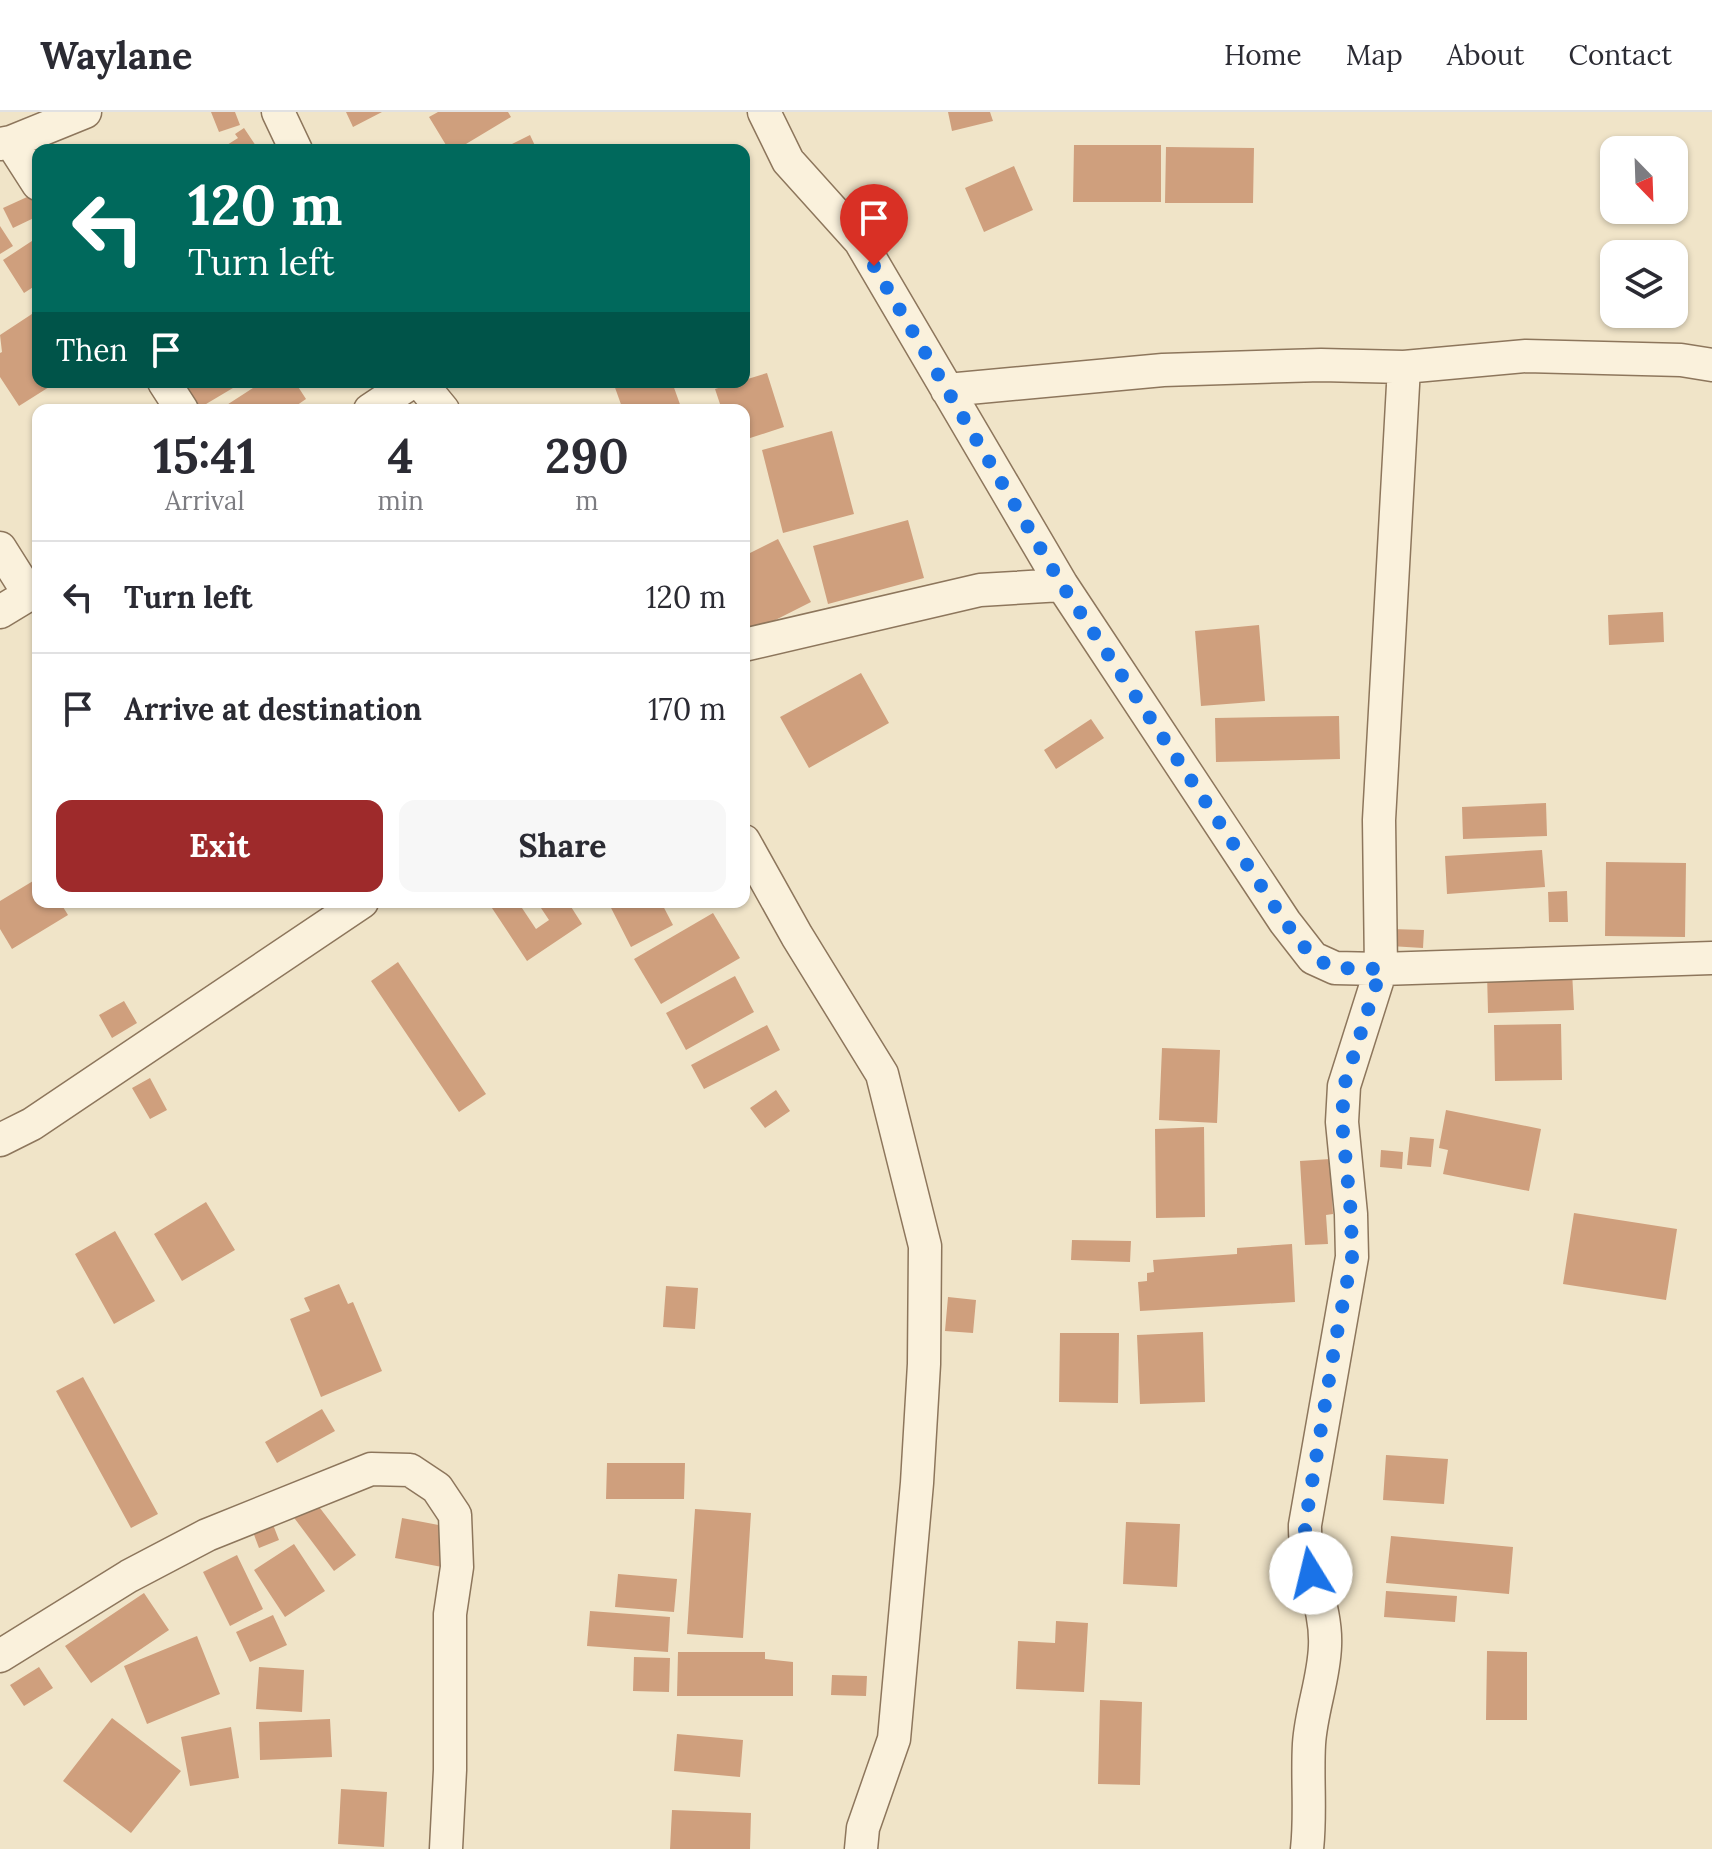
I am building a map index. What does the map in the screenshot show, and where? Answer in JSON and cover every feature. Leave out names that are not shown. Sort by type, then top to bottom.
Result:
[{"type":"street","points":[[32,176],[6,143],[85,112]]},
{"type":"street","points":[[278,112],[293,144]]},
{"type":"street","points":[[764,112],[788,161],[860,241],[1062,585],[1276,909],[1313,958],[1335,968],[1381,969],[1712,958]]},
{"type":"street","points":[[947,390],[1163,370],[1321,365],[1404,367],[1526,356],[1681,360],[1712,365]]},
{"type":"street","points":[[1307,1849],[1309,1742],[1325,1646],[1322,1610],[1305,1547],[1305,1525],[1352,1257],[1342,1122],[1344,1086],[1381,969],[1379,820],[1404,367]]},
{"type":"street","points":[[379,404],[403,388]]},
{"type":"street","points":[[425,388],[438,404]]},
{"type":"street","points":[[0,548],[32,590]]},
{"type":"street","points":[[750,644],[980,590],[1062,585]]},
{"type":"street","points":[[0,612],[32,592]]},
{"type":"street","points":[[750,852],[797,936],[882,1074],[925,1246],[922,1394],[894,1739],[863,1828],[861,1849]]},
{"type":"street","points":[[0,1140],[32,1124],[353,908]]},
{"type":"street","points":[[0,1656],[129,1576],[207,1535],[371,1469],[410,1470],[437,1488],[455,1515],[457,1567],[450,1614],[450,1770],[446,1849]]},
{"type":"building","points":[[211,112],[235,112],[240,125],[219,132]]},
{"type":"building","points":[[346,112],[382,112],[353,127]]},
{"type":"building","points":[[438,112],[508,112],[511,117],[466,144],[445,144],[429,117]]},
{"type":"building","points":[[948,112],[990,112],[993,121],[952,131]]},
{"type":"building","points":[[244,128],[255,144],[228,144],[238,138],[235,134]]},
{"type":"building","points":[[530,135],[534,144],[512,144]]},
{"type":"building","points":[[1074,145],[1161,145],[1161,202],[1073,202]]},
{"type":"building","points":[[1166,147],[1254,148],[1253,203],[1165,203]]},
{"type":"building","points":[[1014,166],[1033,210],[984,232],[965,188]]},
{"type":"building","points":[[32,195],[32,219],[13,228],[3,208]]},
{"type":"building","points":[[0,226],[13,246],[0,254]]},
{"type":"building","points":[[32,241],[32,288],[24,293],[3,260]]},
{"type":"building","points":[[32,314],[32,388],[48,388],[19,406],[0,377],[0,335]]},
{"type":"building","points":[[767,373],[784,427],[750,438],[750,404],[720,404],[715,389],[750,388],[750,378]]},
{"type":"building","points":[[183,388],[233,388],[206,404],[192,404]]},
{"type":"building","points":[[253,388],[299,388],[306,399],[299,404],[228,404]]},
{"type":"building","points":[[615,388],[674,388],[680,404],[621,404]]},
{"type":"building","points":[[832,431],[854,514],[783,533],[762,450]]},
{"type":"building","points":[[908,520],[924,578],[828,604],[813,546]]},
{"type":"building","points":[[778,539],[811,602],[750,633],[750,553]]},
{"type":"building","points":[[1663,612],[1664,642],[1609,645],[1608,615]]},
{"type":"building","points":[[1259,625],[1265,701],[1201,706],[1195,631]]},
{"type":"building","points":[[861,673],[889,723],[809,768],[780,717]]},
{"type":"building","points":[[1339,716],[1340,759],[1216,762],[1215,718]]},
{"type":"building","points":[[1091,719],[1104,738],[1056,769],[1044,750]]},
{"type":"building","points":[[1546,803],[1547,836],[1463,839],[1462,807]]},
{"type":"building","points":[[1542,850],[1545,887],[1447,894],[1445,856]]},
{"type":"building","points":[[1606,862],[1686,863],[1685,937],[1605,936]]},
{"type":"building","points":[[32,882],[32,908],[64,908],[68,915],[12,949],[0,929],[0,901]]},
{"type":"building","points":[[1567,891],[1568,922],[1549,922],[1548,892]]},
{"type":"building","points":[[492,908],[522,908],[536,929],[549,920],[541,908],[572,908],[582,924],[527,961]]},
{"type":"building","points":[[611,908],[664,908],[673,925],[631,947]]},
{"type":"building","points":[[713,913],[740,958],[661,1004],[634,959]]},
{"type":"building","points":[[1391,929],[1424,930],[1423,948],[1390,946]]},
{"type":"building","points":[[398,962],[486,1094],[459,1112],[371,981]]},
{"type":"building","points":[[1572,971],[1574,1010],[1488,1013],[1487,973]]},
{"type":"building","points":[[735,976],[754,1012],[686,1050],[666,1013]]},
{"type":"building","points":[[124,1001],[137,1023],[112,1038],[99,1015]]},
{"type":"building","points":[[1561,1024],[1562,1080],[1495,1081],[1494,1025]]},
{"type":"building","points":[[767,1025],[780,1050],[704,1089],[691,1065]]},
{"type":"building","points":[[1162,1048],[1220,1050],[1217,1123],[1159,1120]]},
{"type":"building","points":[[150,1078],[167,1110],[150,1119],[132,1088]]},
{"type":"building","points":[[776,1090],[790,1111],[765,1128],[750,1108]]},
{"type":"building","points":[[1446,1110],[1541,1129],[1529,1191],[1443,1174],[1448,1150],[1439,1148]]},
{"type":"building","points":[[1204,1127],[1205,1217],[1156,1218],[1155,1129]]},
{"type":"building","points":[[1410,1137],[1434,1139],[1431,1167],[1407,1165]]},
{"type":"building","points":[[1381,1150],[1403,1152],[1402,1169],[1380,1167]]},
{"type":"building","points":[[1330,1159],[1333,1214],[1326,1215],[1328,1244],[1305,1245],[1300,1161]]},
{"type":"building","points":[[206,1202],[235,1250],[182,1281],[154,1234]]},
{"type":"building","points":[[1574,1213],[1677,1229],[1666,1300],[1563,1284]]},
{"type":"building","points":[[115,1231],[155,1301],[114,1324],[75,1254]]},
{"type":"building","points":[[1072,1240],[1131,1241],[1130,1262],[1071,1260]]},
{"type":"building","points":[[1292,1244],[1295,1302],[1140,1311],[1138,1282],[1147,1281],[1147,1273],[1154,1272],[1153,1260],[1237,1254],[1237,1248]]},
{"type":"building","points":[[339,1284],[348,1304],[353,1302],[382,1371],[321,1397],[290,1319],[310,1311],[304,1298]]},
{"type":"building","points":[[666,1286],[698,1288],[695,1329],[663,1327]]},
{"type":"building","points":[[948,1297],[976,1300],[973,1333],[945,1331]]},
{"type":"building","points":[[1203,1332],[1205,1402],[1140,1404],[1137,1335]]},
{"type":"building","points":[[1060,1333],[1119,1333],[1118,1403],[1059,1402]]},
{"type":"building","points":[[83,1377],[158,1514],[131,1528],[56,1391]]},
{"type":"building","points":[[322,1409],[335,1431],[277,1463],[265,1442]]},
{"type":"building","points":[[1386,1455],[1448,1459],[1444,1504],[1383,1500]]},
{"type":"building","points":[[607,1463],[685,1463],[684,1499],[606,1499]]},
{"type":"building","points":[[313,1499],[356,1555],[334,1571],[292,1515]]},
{"type":"building","points":[[695,1509],[751,1513],[743,1638],[687,1634]]},
{"type":"building","points":[[270,1517],[279,1540],[259,1548],[250,1524]]},
{"type":"building","points":[[402,1518],[449,1527],[442,1567],[395,1558]]},
{"type":"building","points":[[1126,1522],[1180,1524],[1177,1587],[1123,1584]]},
{"type":"building","points":[[1391,1536],[1513,1547],[1509,1594],[1386,1583]]},
{"type":"building","points":[[294,1544],[325,1591],[285,1617],[254,1570]]},
{"type":"building","points":[[237,1555],[263,1609],[230,1626],[203,1572]]},
{"type":"building","points":[[618,1574],[677,1579],[674,1612],[615,1607]]},
{"type":"building","points":[[1386,1591],[1457,1596],[1455,1622],[1384,1617]]},
{"type":"building","points":[[144,1593],[169,1630],[91,1683],[65,1646]]},
{"type":"building","points":[[590,1611],[670,1617],[668,1652],[587,1646]]},
{"type":"building","points":[[273,1615],[287,1645],[250,1662],[236,1632]]},
{"type":"building","points":[[1056,1621],[1088,1623],[1084,1692],[1016,1689],[1018,1641],[1055,1643]]},
{"type":"building","points":[[197,1636],[220,1694],[147,1724],[124,1666]]},
{"type":"building","points":[[1487,1651],[1527,1652],[1527,1720],[1486,1720]]},
{"type":"building","points":[[678,1652],[765,1652],[765,1659],[793,1662],[793,1696],[677,1696]]},
{"type":"building","points":[[634,1657],[670,1658],[669,1692],[633,1691]]},
{"type":"building","points":[[39,1667],[53,1688],[24,1706],[10,1685]]},
{"type":"building","points":[[259,1667],[304,1670],[302,1712],[256,1709]]},
{"type":"building","points":[[832,1675],[867,1676],[866,1696],[831,1695]]},
{"type":"building","points":[[1100,1700],[1142,1702],[1140,1785],[1098,1784]]},
{"type":"building","points":[[112,1718],[181,1771],[131,1833],[63,1781]]},
{"type":"building","points":[[330,1719],[332,1757],[260,1760],[259,1722]]},
{"type":"building","points":[[231,1727],[239,1778],[190,1786],[181,1737]]},
{"type":"building","points":[[677,1734],[743,1740],[740,1777],[674,1771]]},
{"type":"building","points":[[341,1789],[387,1792],[384,1847],[338,1844]]},
{"type":"building","points":[[672,1810],[751,1813],[750,1849],[670,1849]]},
{"type":"route","points":[[874,266],[1062,585],[1285,922],[1313,958],[1335,968],[1381,969],[1344,1086],[1342,1122],[1352,1257],[1305,1525],[1305,1547],[1311,1573]]}]
